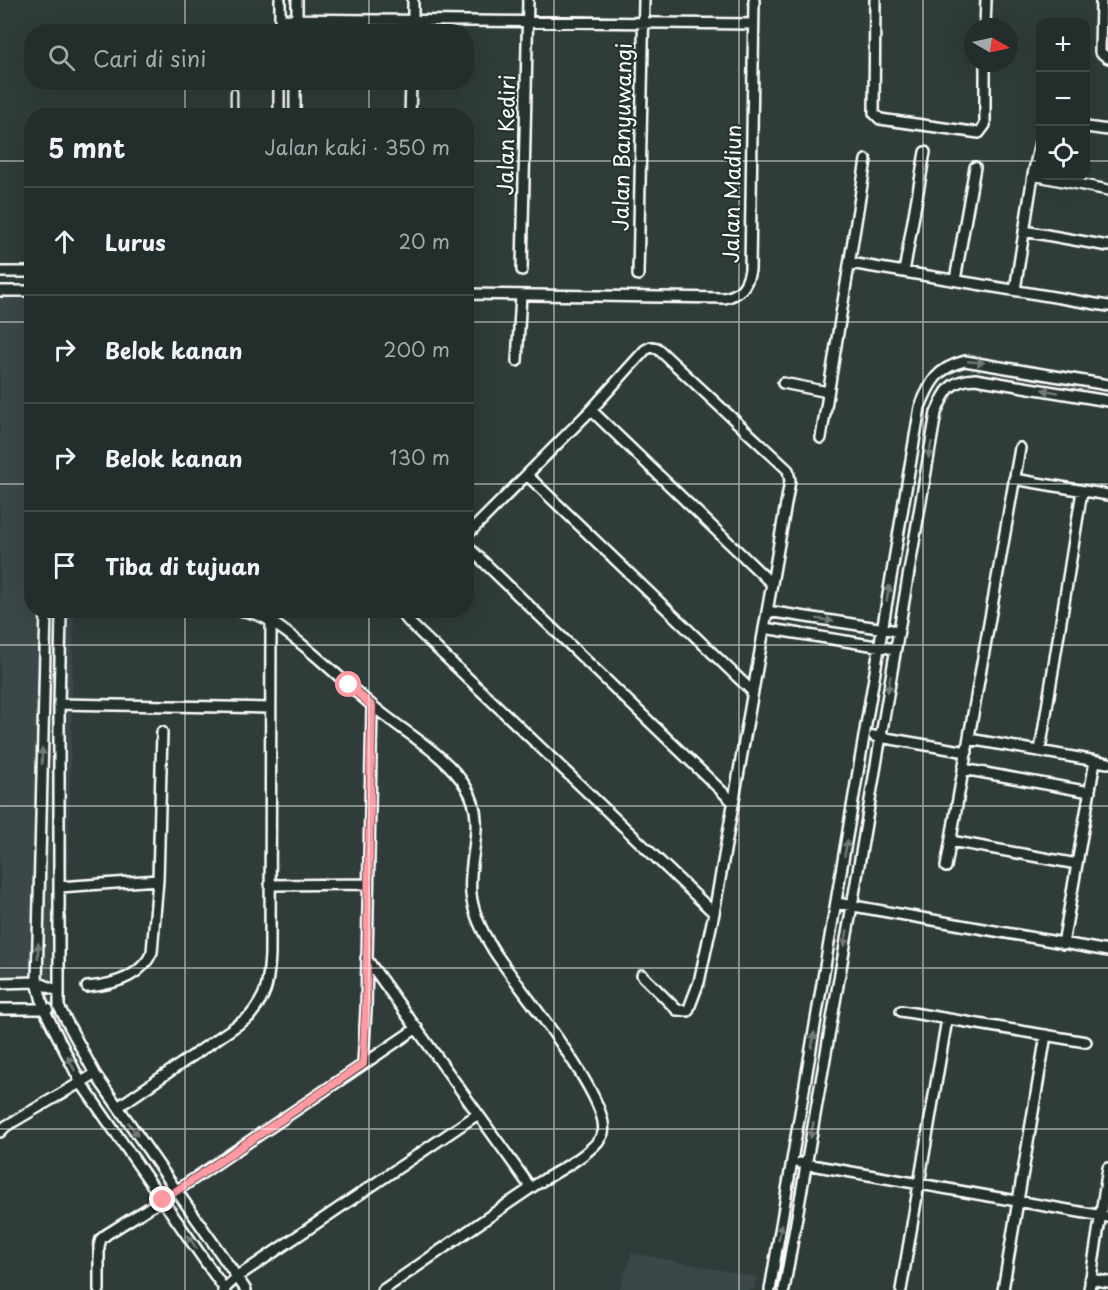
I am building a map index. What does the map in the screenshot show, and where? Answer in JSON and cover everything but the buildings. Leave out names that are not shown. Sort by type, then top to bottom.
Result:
[{"type":"street","points":[[280,0],[280,24]]},
{"type":"street","points":[[297,0],[297,24]]},
{"type":"street","points":[[413,0],[413,21]]},
{"type":"street","name":"Jalan Kediri","points":[[522,270],[528,0]]},
{"type":"street","name":"Jalan Banyuwangi","points":[[638,275],[644,0]]},
{"type":"street","name":"Jalan Madiun","points":[[474,294],[724,298],[732,297],[744,287],[750,270],[754,0]]},
{"type":"street","points":[[875,0],[874,113],[876,117],[976,134],[984,125],[985,72]]},
{"type":"street","points":[[985,18],[986,0]]},
{"type":"street","points":[[1101,0],[1099,46],[1100,52],[1107,58]]},
{"type":"street","points":[[280,20],[753,24]]},
{"type":"street","points":[[279,90],[279,108]]},
{"type":"street","points":[[295,108],[296,90]]},
{"type":"street","points":[[410,108],[411,90]]},
{"type":"street","points":[[1090,128],[1108,130]]},
{"type":"street","points":[[904,272],[925,152]]},
{"type":"street","points":[[821,438],[867,160]]},
{"type":"street","points":[[1015,290],[1036,163]]},
{"type":"street","points":[[955,280],[975,167]]},
{"type":"street","points":[[1033,175],[1108,190]]},
{"type":"street","points":[[1024,231],[1108,246]]},
{"type":"street","points":[[850,263],[1108,306]]},
{"type":"street","points":[[0,272],[24,272]]},
{"type":"street","points":[[0,291],[24,291]]},
{"type":"street","points":[[517,361],[521,295]]},
{"type":"street","points":[[474,528],[591,410],[645,350],[651,347],[657,348],[788,470],[790,481],[714,914],[699,982],[688,1011],[677,1010],[642,975]]},
{"type":"street","points":[[770,1290],[920,407],[928,388],[941,371],[952,364],[965,361],[1108,385]]},
{"type":"street","points":[[784,1290],[936,412],[944,394],[956,382],[975,379],[1108,401]]},
{"type":"street","points":[[783,383],[828,392]]},
{"type":"street","points":[[591,410],[772,584]]},
{"type":"street","points":[[946,867],[1020,448]]},
{"type":"street","points":[[527,475],[753,692]]},
{"type":"street","points":[[1014,479],[1108,495]]},
{"type":"street","points":[[1040,752],[1082,491]]},
{"type":"street","points":[[474,553],[733,802]]},
{"type":"street","points":[[767,611],[898,631]]},
{"type":"street","points":[[46,618],[37,982],[44,1009],[81,1083],[224,1289],[237,1277],[478,1114]]},
{"type":"street","points":[[61,618],[59,1007],[95,1074],[246,1290]]},
{"type":"street","points":[[263,618],[271,622],[372,706],[452,768],[466,787],[475,805],[478,826],[471,894],[478,921],[492,949],[585,1081],[604,1120],[602,1135],[587,1152],[383,1290]]},
{"type":"street","points":[[406,618],[714,914]]},
{"type":"street","points":[[118,1107],[249,1017],[262,1001],[268,981],[272,885],[271,622]]},
{"type":"street","points":[[764,628],[895,649]]},
{"type":"street","points":[[59,704],[270,708]]},
{"type":"street","points":[[363,1064],[372,706]]},
{"type":"street","points":[[87,987],[114,984],[141,968],[148,961],[152,952],[158,880],[162,732]]},
{"type":"street","points":[[866,735],[967,752]]},
{"type":"street","points":[[969,739],[1108,763]]},
{"type":"street","points":[[1063,944],[1095,761]]},
{"type":"street","points":[[963,769],[1090,792]]},
{"type":"street","points":[[951,841],[1077,864]]},
{"type":"street","points":[[59,887],[158,880]]},
{"type":"street","points":[[272,885],[368,884]]},
{"type":"street","points":[[837,903],[1108,951]]},
{"type":"street","points":[[366,957],[531,1188]]},
{"type":"street","points":[[0,983],[37,982],[58,991]]},
{"type":"street","points":[[0,1009],[59,1007]]},
{"type":"street","points":[[901,1011],[1086,1042]]},
{"type":"street","points":[[901,1290],[947,1019]]},
{"type":"street","points":[[99,1290],[99,1246],[101,1239],[107,1233],[163,1200],[417,1028]]},
{"type":"street","points":[[1003,1290],[1046,1035]]},
{"type":"street","points":[[0,1132],[6,1126],[95,1074]]},
{"type":"street","points":[[792,1162],[1104,1216]]},
{"type":"street","points":[[1089,1290],[1104,1216],[1108,1168]]},
{"type":"street","points":[[1090,1279],[1108,1282]]},
{"type":"lane","points":[[234,92],[234,108]]},
{"type":"shaded area","points":[[0,298],[24,299],[24,618],[74,618],[66,984],[0,984]]},
{"type":"shaded area","points":[[632,1253],[757,1277],[754,1290],[619,1290]]},
{"type":"route","points":[[163,1200],[363,1064],[372,706],[349,685]]}]
